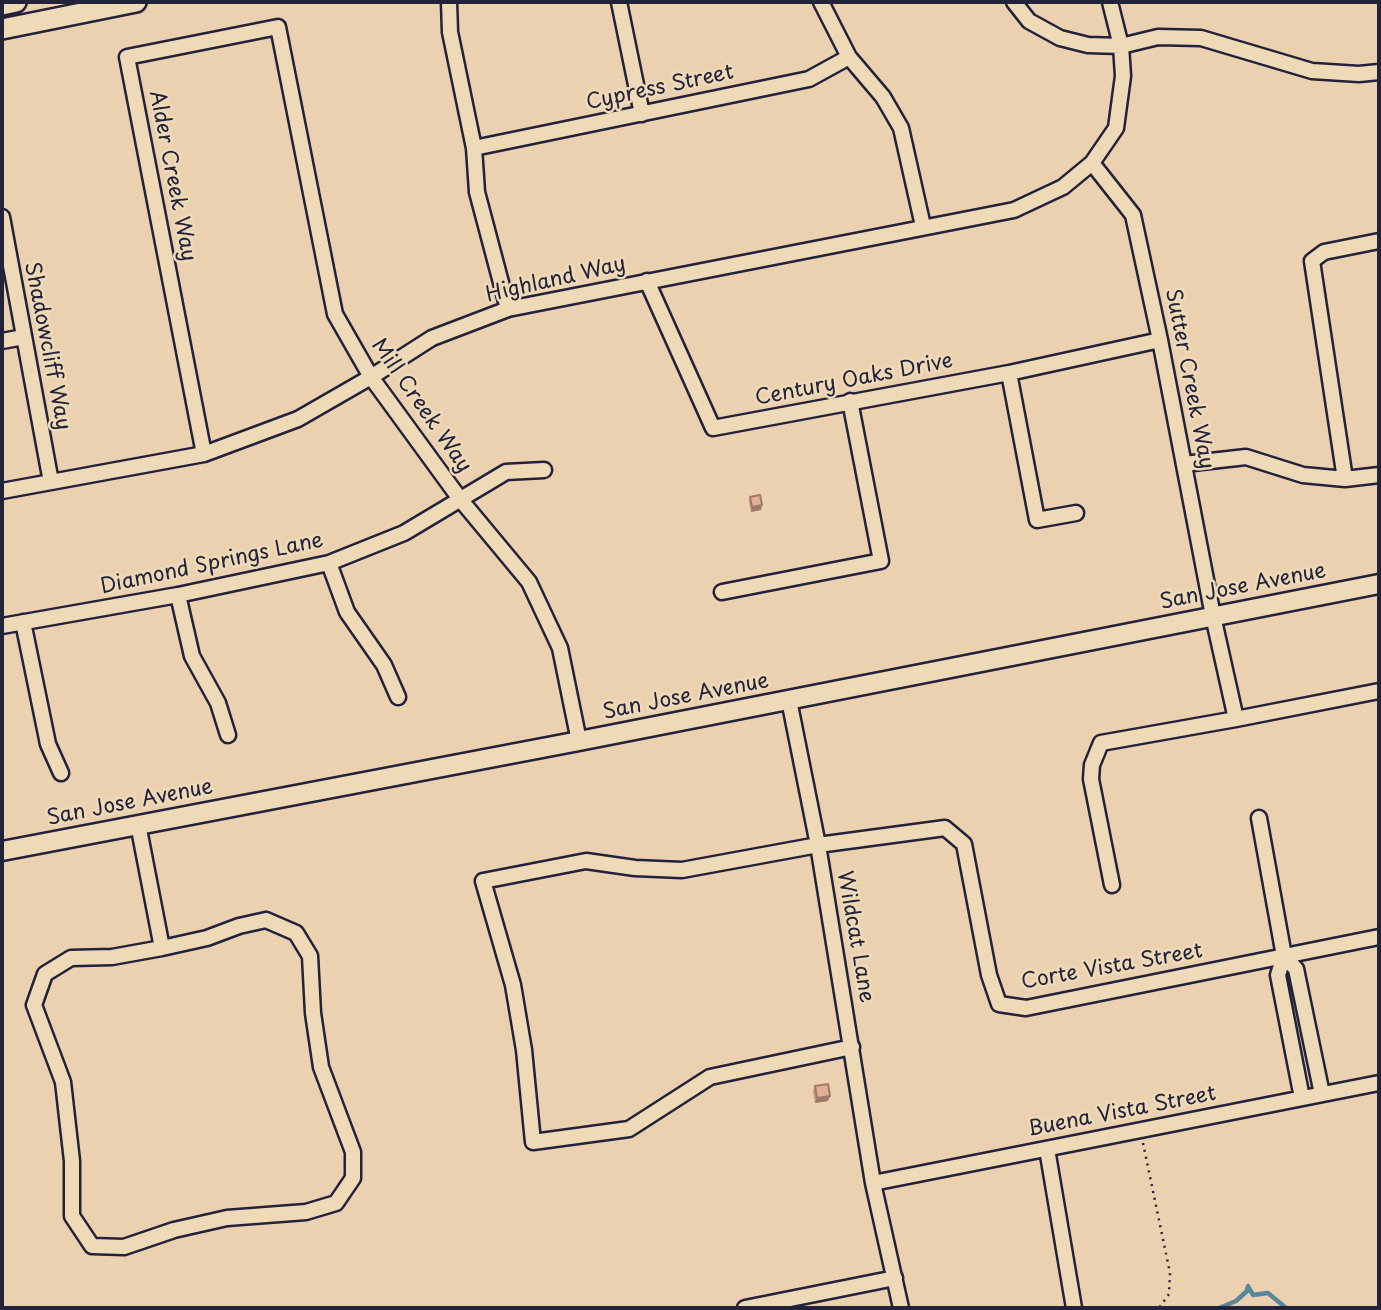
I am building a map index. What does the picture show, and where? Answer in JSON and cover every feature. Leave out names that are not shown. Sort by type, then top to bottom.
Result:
[{"type":"main road","points":[[2,5],[16,2]]},
{"type":"main road","points":[[2,29],[128,3]]},
{"type":"street","points":[[449,2],[450,32],[474,148],[477,192],[508,309]]},
{"type":"street","points":[[619,2],[642,114]]},
{"type":"street","points":[[821,2],[849,57],[883,97],[901,128],[923,226]]},
{"type":"street","points":[[1014,2],[1029,21],[1060,38],[1088,45],[1121,46],[1158,37],[1201,38],[1312,71],[1359,74],[1379,72]]},
{"type":"street","name":"Highland Way","points":[[2,491],[204,454],[298,419],[432,338],[508,309],[1014,210],[1063,187],[1092,163],[1116,128],[1123,76],[1121,46],[1110,2]]},
{"type":"street","name":"Mill Creek Way","points":[[278,27],[335,314],[371,377],[460,499],[529,582],[560,648],[579,741]]},
{"type":"street","name":"Alder Creek Way","points":[[204,454],[127,57],[278,27]]},
{"type":"street","name":"Cypress Street","points":[[474,148],[809,79],[849,57]]},
{"type":"street","name":"Sutter Creek Way","points":[[1092,163],[1133,215],[1185,464],[1213,617],[1236,719]]},
{"type":"street","name":"Shadowcliff Way","points":[[2,217],[51,482]]},
{"type":"street","points":[[1345,479],[1311,261],[1324,252],[1379,241]]},
{"type":"street","name":"Century Oaks Drive","points":[[646,281],[713,428],[1009,373],[1160,341]]},
{"type":"street","points":[[2,341],[24,337]]},
{"type":"street","points":[[1009,373],[1037,520],[1076,513]]},
{"type":"street","points":[[722,592],[881,561],[850,401]]},
{"type":"street","points":[[1185,464],[1246,457],[1303,475],[1345,479],[1379,475]]},
{"type":"street","name":"Diamond Springs Lane","points":[[2,626],[178,595],[328,563],[404,533],[506,472],[544,471]]},
{"type":"street","points":[[328,563],[347,612],[384,665],[398,698]]},
{"type":"street","name":"San Jose Avenue","points":[[2,851],[1379,584]]},
{"type":"street","points":[[178,595],[192,656],[218,703],[229,735]]},
{"type":"street","points":[[23,622],[48,744],[61,774]]},
{"type":"street","points":[[1112,884],[1091,779],[1092,765],[1101,743],[1379,691]]},
{"type":"street","name":"Wildcat Lane","points":[[789,700],[818,845],[873,1183],[901,1308]]},
{"type":"street","points":[[1259,818],[1284,957],[1278,975],[1302,1098]]},
{"type":"street","points":[[138,824],[162,948]]},
{"type":"street","name":"Corte Vista Street","points":[[818,845],[945,828],[964,844],[989,975],[999,1004],[1026,1008],[1379,937]]},
{"type":"street","points":[[818,845],[682,870],[635,868],[586,861],[483,881],[513,985],[524,1050],[533,1142],[629,1129],[710,1077],[852,1047]]},
{"type":"street","points":[[266,920],[296,933],[310,956],[313,1013],[321,1067],[352,1152],[353,1178],[336,1203],[306,1212],[227,1218],[174,1230],[124,1247],[92,1246],[72,1216],[72,1161],[63,1082],[34,1005],[45,974],[71,958],[112,957],[162,948],[266,920]]},
{"type":"street","points":[[1284,957],[1296,969],[1322,1094]]},
{"type":"street","name":"Buena Vista Street","points":[[873,1183],[1379,1083]]},
{"type":"street","points":[[1047,1149],[1074,1308]]},
{"type":"street","points":[[745,1308],[895,1278]]},
{"type":"path","points":[[1140,1130],[1170,1273],[1169,1294],[1159,1308]]},
{"type":"building","points":[[760,495],[762,505],[752,507],[750,497]]},
{"type":"building","points":[[828,1084],[830,1096],[817,1098],[815,1086]]},
{"type":"waterway","points":[[1219,1308],[1236,1301],[1247,1291],[1248,1286],[1253,1295],[1268,1293],[1286,1308]]}]
